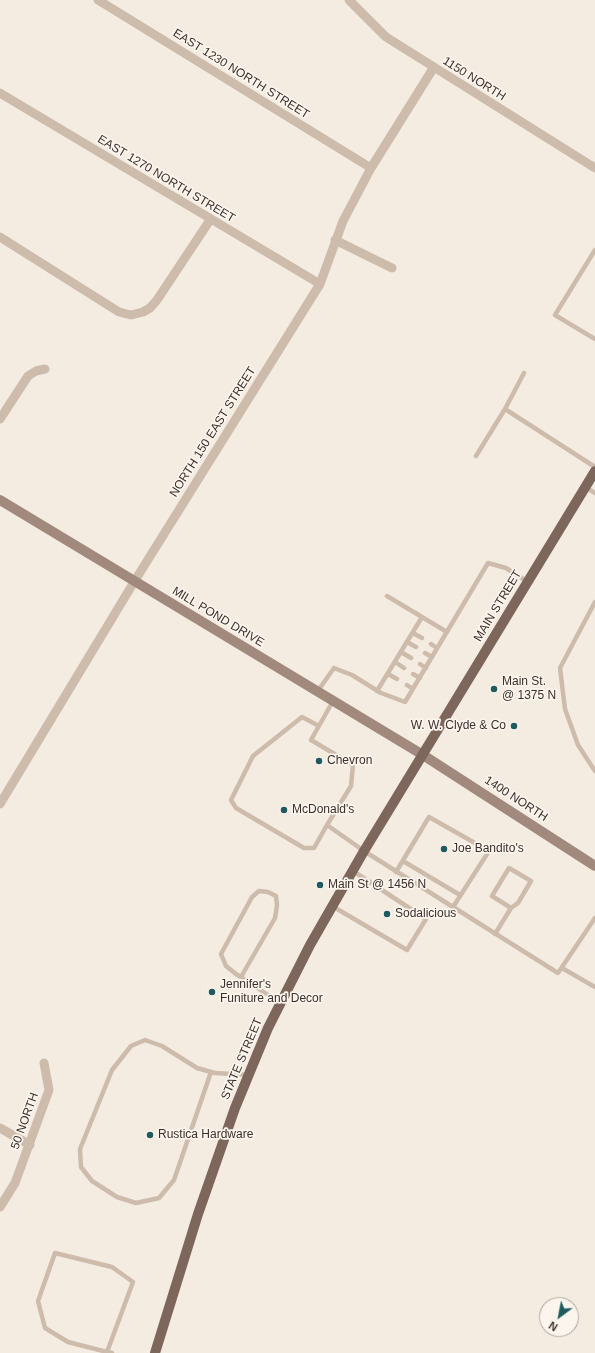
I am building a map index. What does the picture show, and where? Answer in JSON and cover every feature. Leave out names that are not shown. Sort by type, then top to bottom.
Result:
[{"type":"main road","name":"MAIN STREET","points":[[423,755],[595,471]]},
{"type":"main road","name":"MILL POND DRIVE","points":[[0,500],[423,755]]},
{"type":"main road","name":"STATE STREET","points":[[155,1353],[198,1214],[235,1108],[268,1028],[332,906],[423,755]]},
{"type":"main road","name":"1400 NORTH","points":[[423,755],[595,866]]},
{"type":"street","name":"EAST 1230 NORTH STREET","points":[[98,0],[371,168]]},
{"type":"street","name":"1150 NORTH","points":[[349,0],[386,37],[595,168]]},
{"type":"street","name":"NORTH 150 EAST STREET","points":[[0,804],[134,582],[320,284],[335,240],[371,168],[434,67]]},
{"type":"street","name":"EAST 1270 NORTH STREET","points":[[0,93],[210,220],[320,284]]},
{"type":"street","points":[[0,237],[119,312],[131,315],[143,312],[150,308],[157,300],[210,220]]},
{"type":"street","points":[[335,240],[392,268]]},
{"type":"street","points":[[0,419],[28,376],[36,371],[45,370]]},
{"type":"street","name":"50 NORTH","points":[[0,1207],[15,1183],[49,1090],[44,1063]]},
{"type":"street","points":[[0,1128],[30,1145]]},
{"type":"lane","points":[[595,250],[555,315],[595,339]]},
{"type":"lane","points":[[476,456],[505,409],[524,373]]},
{"type":"lane","points":[[505,409],[595,467]]},
{"type":"lane","points":[[585,487],[595,493]]},
{"type":"lane","points":[[317,692],[334,668],[352,675],[377,691],[405,702],[488,563],[506,568],[528,582]]},
{"type":"lane","points":[[388,596],[447,632]]},
{"type":"lane","points":[[595,602],[560,668],[565,709],[578,745],[595,771]]},
{"type":"lane","points":[[377,691],[422,617]]},
{"type":"lane","points":[[413,632],[422,638]]},
{"type":"lane","points":[[407,642],[416,647]]},
{"type":"lane","points":[[431,644],[437,648]]},
{"type":"lane","points":[[401,652],[410,658]]},
{"type":"lane","points":[[425,653],[432,657]]},
{"type":"lane","points":[[395,662],[404,668]]},
{"type":"lane","points":[[420,664],[426,668]]},
{"type":"lane","points":[[388,674],[397,680]]},
{"type":"lane","points":[[413,674],[420,678]]},
{"type":"lane","points":[[407,685],[413,689]]},
{"type":"lane","points":[[319,726],[302,717],[253,756],[230,800],[236,808],[304,848],[314,848],[351,786],[353,765],[311,740],[319,726],[333,701]]},
{"type":"lane","points":[[396,872],[429,817],[489,851],[453,907]]},
{"type":"lane","points":[[327,825],[396,872],[558,973],[595,918]]},
{"type":"lane","points":[[403,861],[460,896]]},
{"type":"lane","points":[[495,934],[511,908],[518,903],[531,881],[509,868],[492,896],[511,908]]},
{"type":"lane","points":[[332,906],[407,950],[426,920],[352,871]]},
{"type":"lane","points":[[241,977],[275,918],[277,905],[276,896],[268,892],[259,891],[252,897],[222,954],[226,966],[241,977],[281,1004]]},
{"type":"lane","points":[[562,968],[595,987]]},
{"type":"lane","points":[[211,1072],[174,1180],[159,1198],[136,1203],[117,1197],[92,1182],[80,1167],[80,1149],[112,1070],[131,1046],[145,1040],[162,1046],[197,1068],[211,1072],[249,1075]]},
{"type":"lane","points":[[54,1253],[112,1267],[133,1282],[109,1353],[68,1342],[45,1328],[38,1301],[54,1253]]},
{"type":"place","name":"Main St. @ 1375 N","points":[[494,689]]},
{"type":"place","name":"W. W. Clyde & Co","points":[[514,726]]},
{"type":"place","name":"Chevron","points":[[319,761]]},
{"type":"place","name":"McDonald's","points":[[284,810]]},
{"type":"place","name":"Joe Bandito's","points":[[444,849]]},
{"type":"place","name":"Main St @ 1456 N","points":[[320,885]]},
{"type":"place","name":"Sodalicious","points":[[387,914]]},
{"type":"place","name":"Jennifer's Funiture and Decor","points":[[212,992]]},
{"type":"place","name":"Rustica Hardware","points":[[150,1135]]}]
